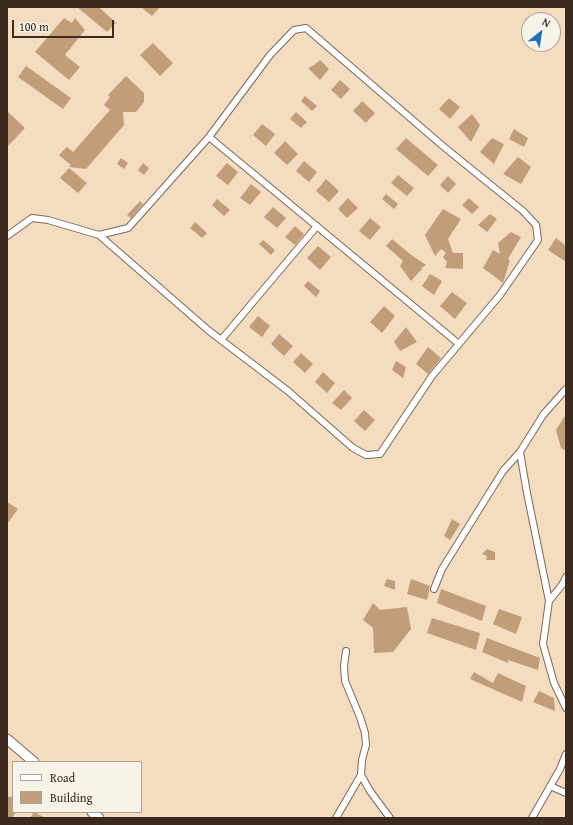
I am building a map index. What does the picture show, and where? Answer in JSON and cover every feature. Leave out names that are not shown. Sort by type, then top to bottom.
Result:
[{"type":"main road","points":[[7,739],[33,761]]},
{"type":"street","points":[[7,236],[32,218],[48,220],[99,235],[221,340],[288,391],[353,448],[366,455],[380,454],[432,376],[500,295],[538,240],[536,225],[523,211],[444,147],[306,28],[294,30],[270,55],[209,137],[128,228],[99,235]]},
{"type":"street","points":[[209,137],[459,344]]},
{"type":"street","points":[[221,340],[317,226]]},
{"type":"street","points":[[434,589],[442,569],[503,471],[520,452],[542,415],[566,389]]},
{"type":"street","points":[[520,452],[549,601],[543,644],[554,683],[566,706]]},
{"type":"street","points":[[549,601],[562,585],[566,577]]},
{"type":"street","points":[[346,651],[344,666],[345,681],[352,694],[365,733],[366,745],[362,760],[362,775],[370,791],[390,818]]},
{"type":"street","points":[[532,818],[566,754]]},
{"type":"street","points":[[336,818],[362,775]]},
{"type":"street","points":[[550,786],[566,793]]},
{"type":"building","points":[[77,7],[99,7],[116,23],[107,32]]},
{"type":"building","points":[[141,7],[160,7],[152,16]]},
{"type":"building","points":[[64,18],[72,23],[75,18],[85,30],[65,55],[80,67],[69,80],[35,52]]},
{"type":"building","points":[[153,43],[173,63],[160,76],[140,55]]},
{"type":"building","points":[[320,60],[329,69],[320,80],[308,68]]},
{"type":"building","points":[[26,66],[71,98],[63,109],[18,77]]},
{"type":"building","points":[[126,76],[144,93],[144,102],[136,112],[123,112],[124,125],[86,169],[69,167],[71,165],[59,155],[67,147],[73,152],[110,110],[104,105],[110,97],[108,95]]},
{"type":"building","points":[[340,80],[350,89],[341,99],[331,90]]},
{"type":"building","points":[[305,96],[317,106],[312,111],[301,101]]},
{"type":"building","points":[[449,98],[460,107],[450,119],[439,109]]},
{"type":"building","points":[[362,101],[375,113],[366,123],[353,111]]},
{"type":"building","points":[[7,111],[25,128],[7,147]]},
{"type":"building","points":[[296,112],[307,122],[301,128],[290,119]]},
{"type":"building","points":[[472,114],[480,125],[471,142],[458,127]]},
{"type":"building","points":[[262,124],[275,134],[266,146],[253,135]]},
{"type":"building","points":[[514,129],[528,138],[524,147],[509,139]]},
{"type":"building","points":[[406,138],[438,165],[428,176],[396,149]]},
{"type":"building","points":[[492,138],[504,144],[494,164],[480,152]]},
{"type":"building","points":[[285,141],[298,154],[287,165],[274,153]]},
{"type":"building","points":[[518,157],[531,167],[521,184],[503,174]]},
{"type":"building","points":[[121,158],[128,163],[124,169],[117,164]]},
{"type":"building","points":[[304,161],[317,172],[309,182],[296,171]]},
{"type":"building","points":[[143,163],[149,168],[144,175],[138,170]]},
{"type":"building","points":[[227,163],[238,172],[228,185],[216,176]]},
{"type":"building","points":[[69,168],[87,183],[78,193],[60,178]]},
{"type":"building","points":[[398,175],[414,188],[407,196],[391,183]]},
{"type":"building","points":[[448,176],[456,184],[448,193],[440,185]]},
{"type":"building","points":[[326,179],[339,191],[329,202],[316,191]]},
{"type":"building","points":[[251,184],[261,192],[250,205],[240,198]]},
{"type":"building","points":[[386,194],[398,204],[394,209],[382,199]]},
{"type":"building","points":[[348,198],[358,208],[347,218],[338,209]]},
{"type":"building","points":[[469,198],[479,207],[472,214],[462,205]]},
{"type":"building","points":[[217,199],[230,210],[224,216],[212,205]]},
{"type":"building","points":[[140,201],[143,204],[131,218],[127,215]]},
{"type":"building","points":[[273,207],[286,218],[277,228],[264,217]]},
{"type":"building","points":[[443,209],[461,219],[448,239],[453,253],[463,253],[463,269],[445,268],[447,262],[443,257],[446,253],[441,249],[435,256],[425,235]]},
{"type":"building","points":[[490,214],[497,219],[487,232],[478,225]]},
{"type":"building","points":[[370,218],[381,227],[370,240],[359,231]]},
{"type":"building","points":[[195,222],[207,233],[202,238],[190,228]]},
{"type":"building","points":[[295,226],[304,234],[295,245],[285,237]]},
{"type":"building","points":[[511,232],[521,237],[508,259],[510,260],[503,283],[483,268],[493,250],[500,254],[498,243]]},
{"type":"building","points":[[556,238],[566,246],[566,262],[548,250]]},
{"type":"building","points":[[392,239],[426,265],[421,268],[422,269],[411,281],[400,266],[403,261],[386,246]]},
{"type":"building","points":[[263,240],[275,250],[271,255],[259,244]]},
{"type":"building","points":[[318,246],[331,257],[320,270],[307,258]]},
{"type":"building","points":[[430,274],[442,281],[434,295],[422,286]]},
{"type":"building","points":[[308,281],[320,291],[316,297],[304,286]]},
{"type":"building","points":[[452,292],[467,303],[455,319],[440,306]]},
{"type":"building","points":[[384,306],[395,316],[382,333],[370,322]]},
{"type":"building","points":[[258,316],[270,326],[262,337],[249,327]]},
{"type":"building","points":[[406,327],[417,342],[400,351],[394,342]]},
{"type":"building","points":[[279,334],[293,346],[284,356],[271,344]]},
{"type":"building","points":[[428,347],[441,358],[428,374],[416,364]]},
{"type":"building","points":[[301,353],[313,364],[305,373],[293,362]]},
{"type":"building","points":[[396,361],[406,367],[403,378],[392,370]]},
{"type":"building","points":[[323,372],[335,383],[327,393],[315,382]]},
{"type":"building","points":[[344,390],[352,398],[341,410],[332,403]]},
{"type":"building","points":[[364,410],[375,420],[365,431],[354,421]]},
{"type":"building","points":[[566,414],[566,451],[561,448],[556,430]]},
{"type":"building","points":[[7,502],[18,509],[7,524]]},
{"type":"building","points":[[452,519],[460,524],[450,540],[444,536]]},
{"type":"building","points":[[487,549],[495,552],[495,560],[486,560],[487,556],[482,554]]},
{"type":"building","points":[[387,579],[395,581],[395,590],[384,586]]},
{"type":"building","points":[[411,579],[430,586],[427,600],[407,594]]},
{"type":"building","points":[[441,589],[486,606],[482,621],[437,603]]},
{"type":"building","points":[[373,603],[380,610],[407,607],[411,629],[393,652],[374,653],[373,628],[363,620]]},
{"type":"building","points":[[499,609],[522,617],[516,634],[493,624]]},
{"type":"building","points":[[432,618],[480,633],[476,650],[427,633]]},
{"type":"building","points":[[487,638],[540,658],[538,670],[508,660],[508,663],[482,652]]},
{"type":"building","points":[[474,672],[493,683],[498,673],[526,686],[522,702],[470,679]]},
{"type":"building","points":[[539,691],[554,698],[555,711],[533,702]]},
{"type":"building","points":[[9,796],[12,798],[12,813],[15,813],[12,818],[7,818],[7,799]]},
{"type":"building","points":[[33,813],[36,813],[46,818],[30,818]]}]
